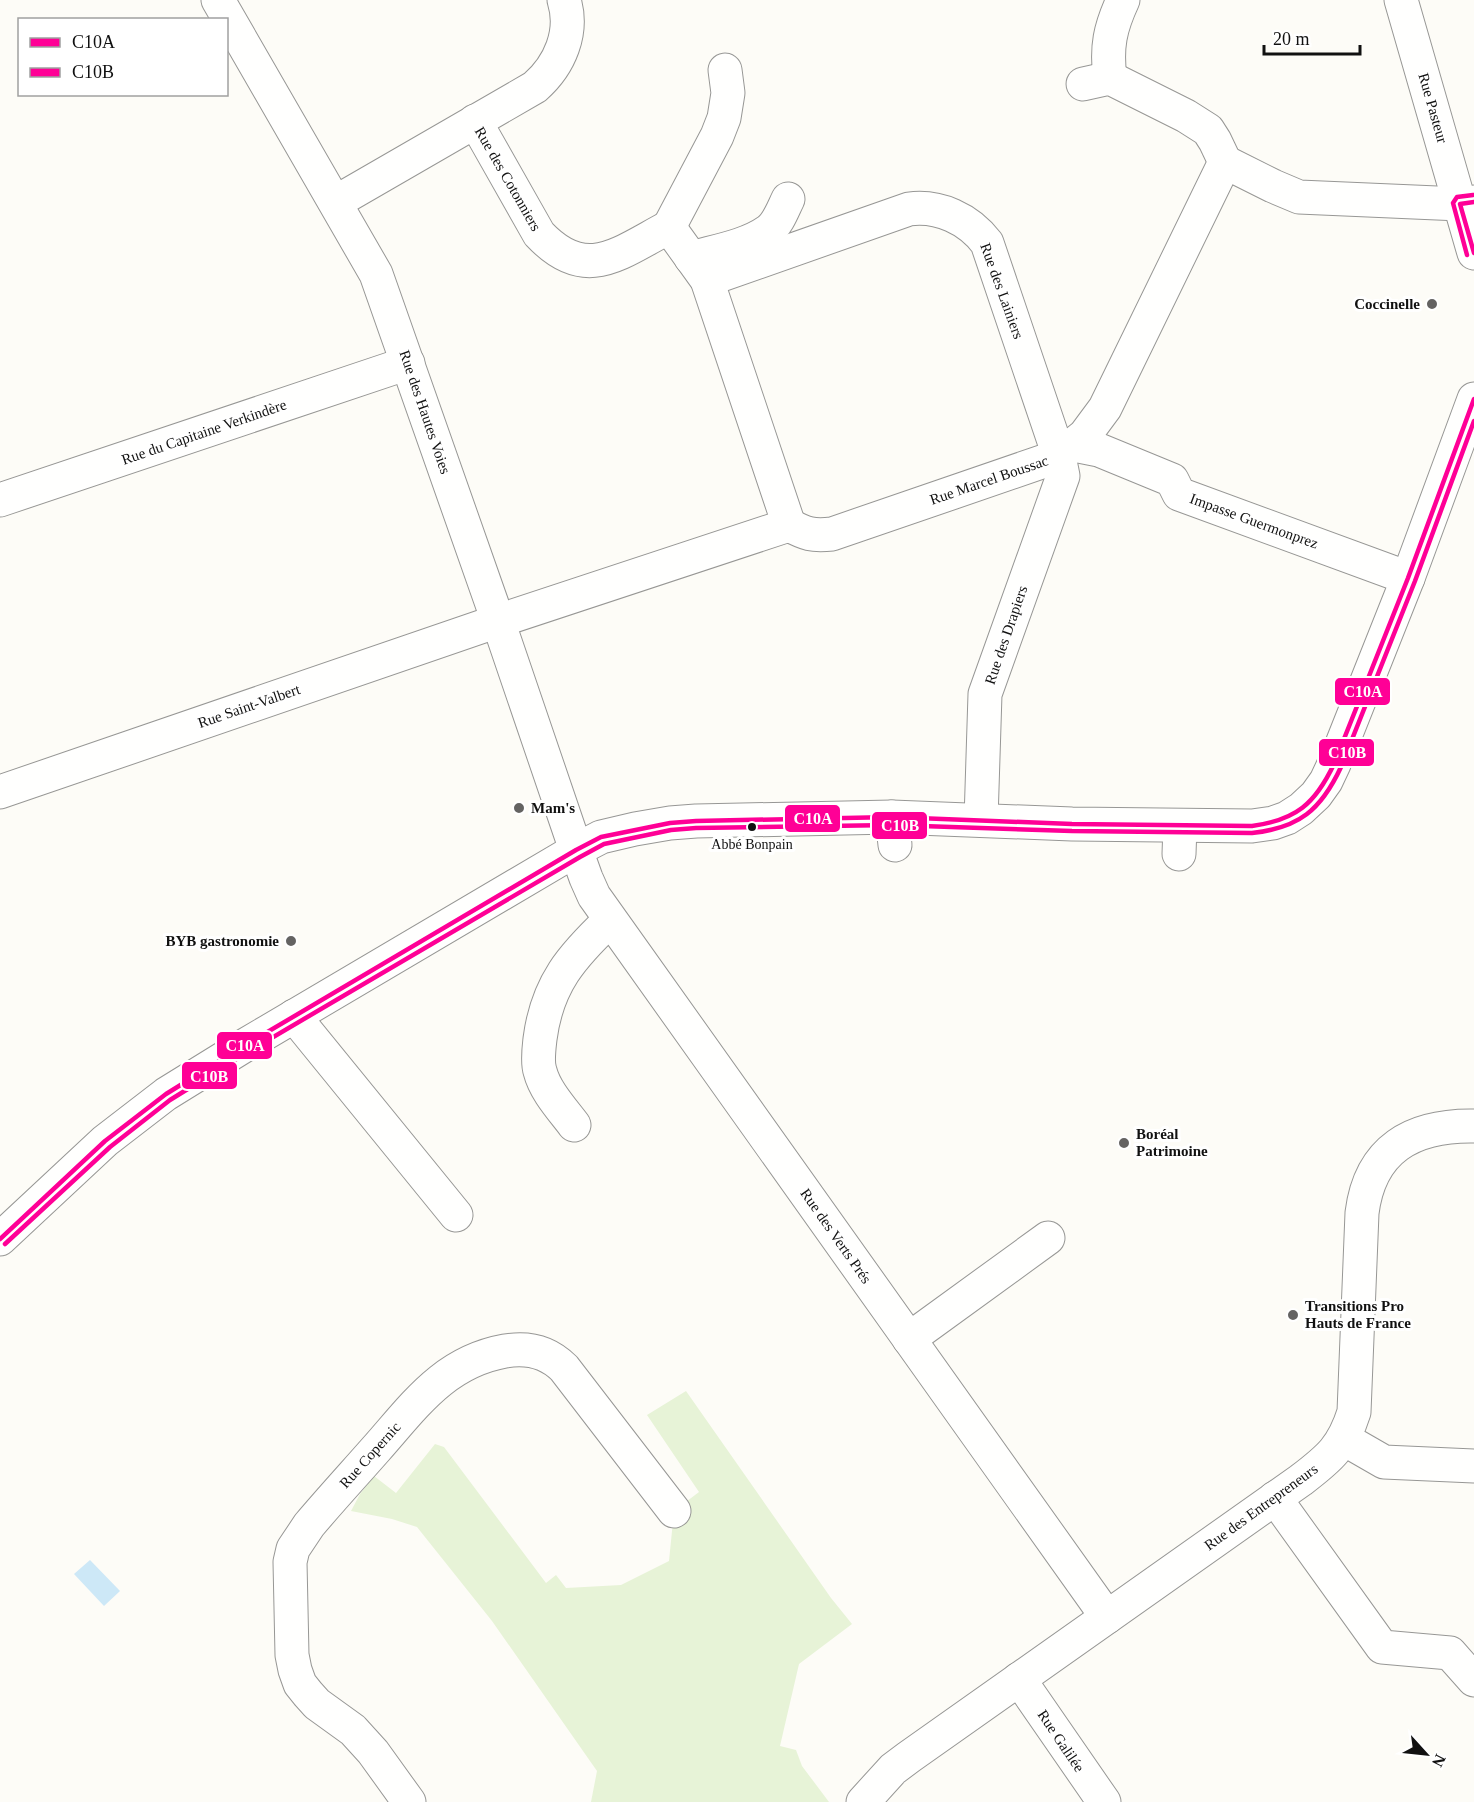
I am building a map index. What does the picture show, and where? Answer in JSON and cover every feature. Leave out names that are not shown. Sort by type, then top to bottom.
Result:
[{"type":"street","name":"Rue des Hautes Voies","points":[[218,0],[376,274],[576,850]]},
{"type":"street","name":"Rue des Cotonniers","points":[[336,202],[535,87],[545,79],[554,66],[567,35],[568,18],[564,0]]},
{"type":"street","points":[[1123,0],[1110,36],[1107,56],[1097,81],[1197,122],[1208,130],[1225,162],[1299,196],[1467,203]]},
{"type":"street","name":"Rue Pasteur","points":[[1401,0],[1467,203],[1474,253]]},
{"type":"street","points":[[498,621],[789,525],[699,269],[669,227],[717,136],[724,118],[728,93],[725,70]]},
{"type":"street","name":"Rue des Cotonniers","points":[[475,121],[538,234],[562,254],[578,261],[595,262],[613,256],[669,227]]},
{"type":"street","name":"Rue Marcel Boussac","points":[[789,525],[815,536],[831,534],[1066,451],[1085,435],[1105,408],[1225,162]]},
{"type":"street","points":[[699,269],[769,230],[778,219],[788,198]]},
{"type":"street","name":"Rue des Lainiers","points":[[699,269],[909,209],[923,207],[954,216],[978,231],[987,243],[1066,451]]},
{"type":"street","name":"Rue du Capitaine Verkindère","points":[[0,500],[408,363]]},
{"type":"street","points":[[0,1239],[105,1141],[166,1094],[294,1016],[601,837],[635,828],[670,823],[786,818],[893,831],[981,820],[1072,836],[1180,840],[1227,827],[1273,823],[1287,818],[1316,795],[1334,764],[1408,578],[1474,399]]},
{"type":"street","name":"Impasse Guermonprez","points":[[1066,451],[1099,450],[1172,480],[1179,494],[1408,578]]},
{"type":"street","name":"Rue des Drapiers","points":[[981,820],[986,694],[1063,476],[1066,451]]},
{"type":"street","name":"Rue Saint-Valbert","points":[[0,792],[498,621]]},
{"type":"street","name":"Rue des Verts Prés","points":[[576,850],[594,896],[610,920],[1107,1617]]},
{"type":"street","points":[[574,1125],[547,1088],[539,1070],[539,1045],[543,1019],[552,992],[567,966],[583,945],[610,920]]},
{"type":"street","points":[[294,1016],[456,1215]]},
{"type":"street","name":"Rue des Entrepreneurs","points":[[863,1802],[893,1769],[1275,1498],[1334,1453],[1344,1439],[1354,1412],[1362,1213],[1368,1184],[1383,1159],[1406,1140],[1436,1128],[1474,1126]]},
{"type":"street","points":[[909,1339],[1048,1238]]},
{"type":"street","name":"Rue Copernic","points":[[409,1802],[365,1742],[317,1704],[300,1684],[291,1655],[289,1576],[293,1549],[309,1525],[426,1393],[453,1370],[480,1357],[512,1349],[542,1353],[555,1359],[674,1511]]},
{"type":"street","points":[[1344,1439],[1384,1462],[1474,1466]]},
{"type":"street","points":[[1275,1498],[1382,1647],[1450,1653],[1474,1680]]},
{"type":"street","name":"Rue Galilée","points":[[1019,1679],[1104,1802]]},
{"type":"green space","points":[[686,1391],[831,1598],[852,1624],[799,1664],[780,1746],[796,1750],[802,1766],[829,1802],[591,1802],[597,1771],[492,1621],[417,1527],[392,1519],[351,1511],[360,1494],[374,1476],[396,1493],[435,1444],[444,1447],[546,1583],[556,1575],[566,1588],[621,1585],[669,1561],[674,1511],[699,1492],[647,1415]]},
{"type":"water","points":[[90,1560],[120,1591],[104,1606],[74,1574]]},
{"type":"transit line","name":"C10B","points":[[1467,255],[1453,203],[1457,197],[1473,195]]},
{"type":"transit line","name":"C10A","points":[[1474,202],[1460,204],[1474,253]]},
{"type":"transit line","name":"C10A","points":[[0,1239],[105,1141],[166,1094],[242,1047],[601,837],[670,823],[696,821],[892,817],[1072,824],[1252,826],[1292,814],[1311,800],[1334,764],[1408,578],[1474,399]]},
{"type":"transit line","name":"C10B","points":[[5,1244],[110,1147],[170,1100],[246,1053],[604,844],[671,830],[696,828],[892,825],[1072,831],[1252,833],[1283,827],[1296,821],[1307,814],[1325,795],[1341,767],[1415,581],[1474,421]]},
{"type":"place","name":"Coccinelle","points":[[1432,304]]},
{"type":"place","name":"Mam's","points":[[519,808]]},
{"type":"place","name":"Abbé Bonpain","points":[[752,827]]},
{"type":"place","name":"BYB gastronomie","points":[[291,941]]},
{"type":"place","name":"Boréal Patrimoine","points":[[1124,1143]]},
{"type":"place","name":"Transitions Pro Hauts de France","points":[[1293,1315]]}]
